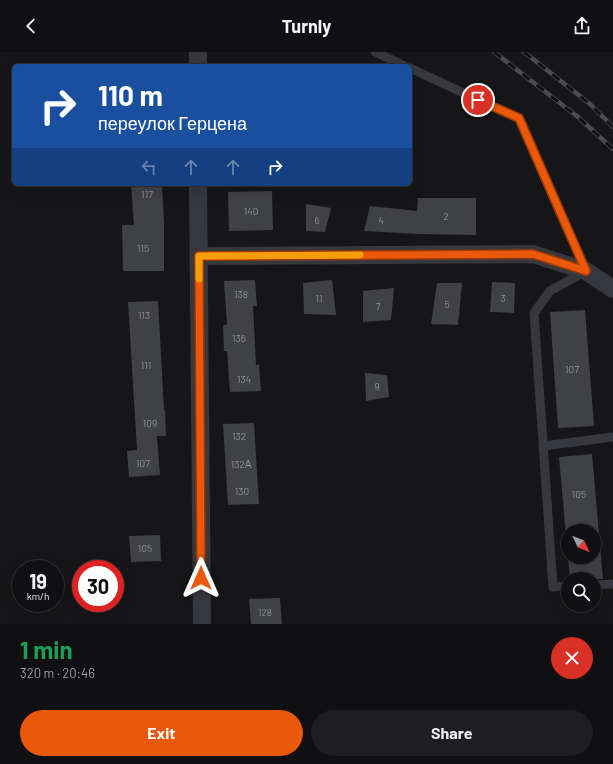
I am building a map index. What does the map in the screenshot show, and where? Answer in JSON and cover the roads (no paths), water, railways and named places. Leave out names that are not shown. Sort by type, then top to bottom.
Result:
[{"type":"street","points":[[198,52],[198,64]]},
{"type":"street","points":[[198,186],[202,624]]},
{"type":"street","points":[[199,256],[533,254],[586,271],[613,289]]},
{"type":"lane","points":[[375,52],[401,64]]},
{"type":"lane","points":[[412,69],[519,118],[586,271],[550,291],[534,313],[553,587],[561,586]]},
{"type":"lane","points":[[543,446],[613,437]]},
{"type":"lane","points":[[601,585],[613,584]]},
{"type":"railway","points":[[494,52],[578,117],[613,149]]},
{"type":"railway","points":[[524,52],[590,104],[613,127]]}]
